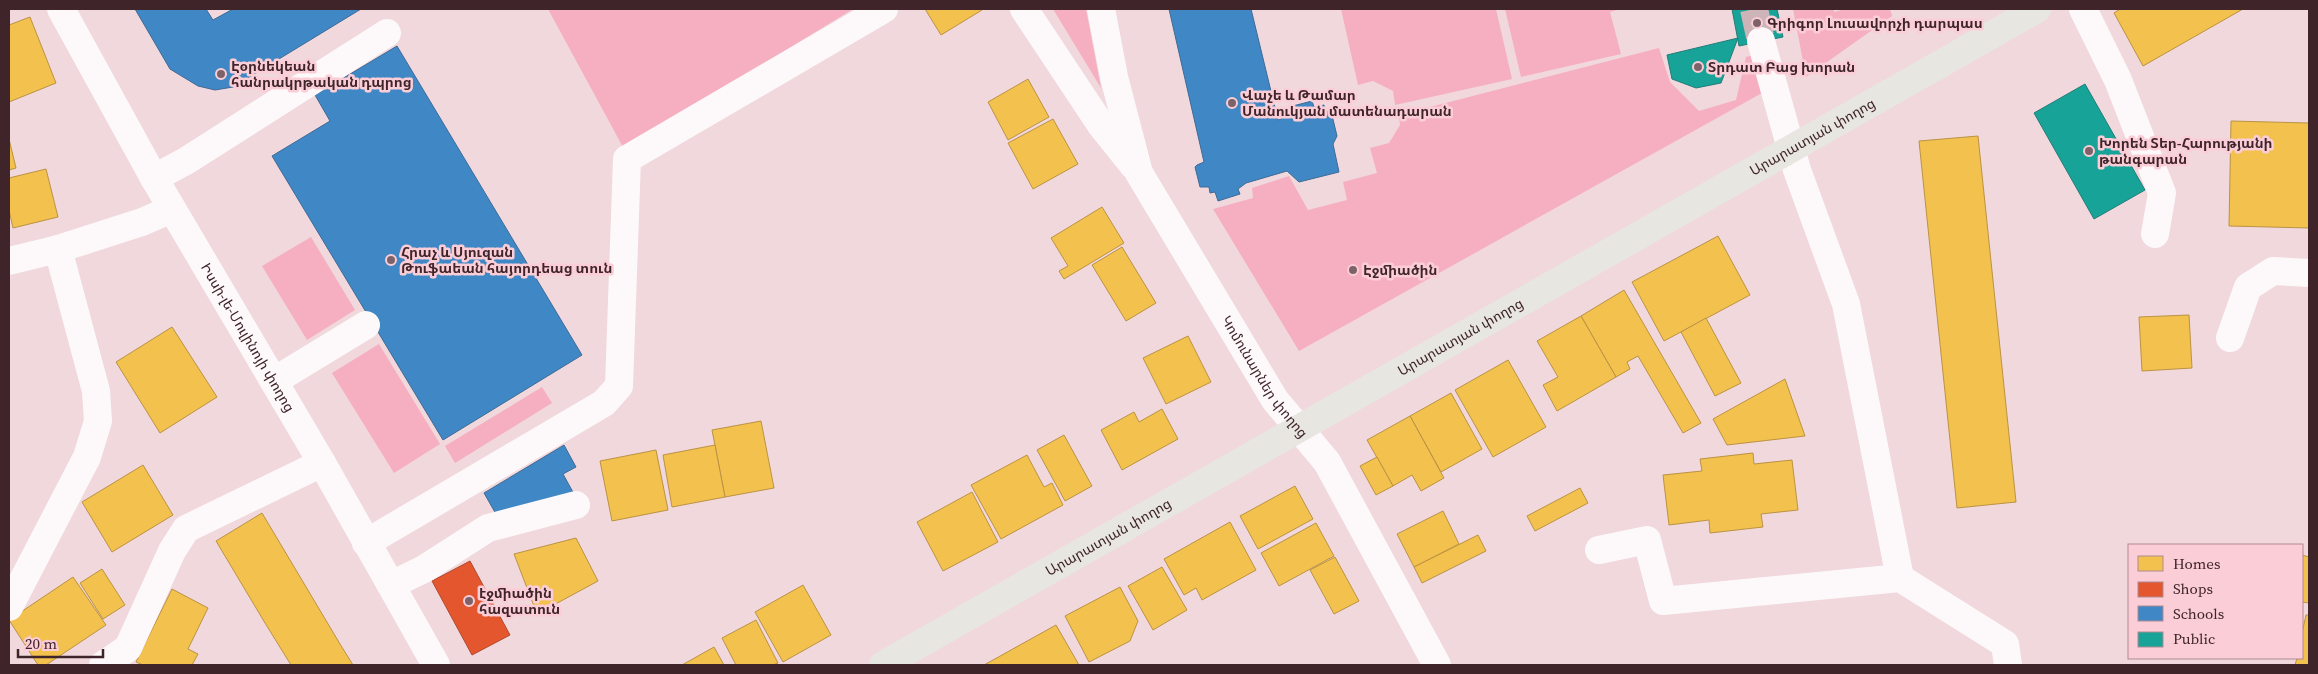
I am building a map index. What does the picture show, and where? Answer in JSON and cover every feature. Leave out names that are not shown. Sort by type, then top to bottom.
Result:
[{"type":"main road","name":"Արարատյան փողոց","points":[[883,665],[1298,427],[2037,9]]},
{"type":"street","name":"Իսսի-լե-Մուլինոյի փողոց","points":[[61,9],[154,178],[322,463],[436,665]]},
{"type":"street","points":[[366,543],[604,403],[619,386],[627,159],[884,9]]},
{"type":"street","points":[[1024,9],[1101,125],[1139,172]]},
{"type":"street","name":"Կոմունարներ փողոց","points":[[1101,9],[1114,77],[1139,172],[1274,400],[1326,462],[1437,665]]},
{"type":"street","points":[[2083,9],[2118,80],[2162,193],[2155,234]]},
{"type":"street","points":[[154,178],[186,161],[387,33]]},
{"type":"street","points":[[1761,41],[1797,170],[1846,304],[1900,578]]},
{"type":"street","points":[[9,261],[58,249],[142,222],[172,209]]},
{"type":"street","points":[[9,607],[87,457],[98,421],[96,391],[58,249]]},
{"type":"street","points":[[2230,338],[2248,286],[2273,272],[2309,273]]},
{"type":"street","points":[[274,381],[366,324]]},
{"type":"street","points":[[103,665],[128,648],[172,551],[186,529],[322,463]]},
{"type":"street","points":[[391,585],[424,569],[488,528],[576,505]]},
{"type":"street","points":[[1599,550],[1647,540],[1663,601],[1900,578],[2005,644],[2008,665]]},
{"type":"shaded area","points":[[548,9],[853,9],[624,149]]},
{"type":"shaded area","points":[[1053,9],[1086,9],[1101,88]]},
{"type":"shaded area","points":[[1341,9],[1496,9],[1512,79],[1395,105],[1393,91],[1373,81],[1358,85]]},
{"type":"shaded area","points":[[1505,9],[1620,9],[1610,12],[1621,54],[1521,77]]},
{"type":"shaded area","points":[[1793,9],[1834,9],[1834,12],[1845,9],[1890,9],[1892,16],[1806,77]]},
{"type":"shaded area","points":[[1659,48],[1670,82],[1699,111],[1736,100],[1746,57],[1753,55],[1762,93],[1299,351],[1213,209],[1253,198],[1252,188],[1289,176],[1308,210],[1347,200],[1343,182],[1377,173],[1370,148],[1389,143],[1400,125],[1399,115]]},
{"type":"shaded area","points":[[311,237],[355,310],[307,340],[262,266]]},
{"type":"shaded area","points":[[379,344],[440,444],[394,473],[332,373]]},
{"type":"shaded area","points":[[542,387],[552,403],[455,463],[445,446]]},
{"type":"building: Homes","points":[[925,9],[981,9],[982,10],[941,35]]},
{"type":"building: Homes","points":[[2120,9],[2243,9],[2143,66],[2114,13]]},
{"type":"building: Homes","points":[[30,17],[56,83],[9,102],[9,25]]},
{"type":"building: Homes","points":[[1028,79],[1049,117],[1008,140],[988,102]]},
{"type":"building: Homes","points":[[1053,119],[1078,164],[1033,189],[1008,143]]},
{"type":"building: Homes","points":[[2231,121],[2309,123],[2309,228],[2229,226]]},
{"type":"building: Homes","points":[[1978,136],[2016,502],[1957,508],[1919,141]]},
{"type":"building: Homes","points":[[9,139],[16,168],[9,170]]},
{"type":"building: Homes","points":[[46,169],[58,217],[13,228],[9,210],[9,178]]},
{"type":"building: Homes","points":[[1102,207],[1124,243],[1064,279],[1059,271],[1068,266],[1051,238]]},
{"type":"building: Homes","points":[[1718,236],[1750,295],[1664,341],[1632,282]]},
{"type":"building: Homes","points":[[1122,247],[1156,303],[1126,321],[1092,265]]},
{"type":"building: Homes","points":[[1624,290],[1701,423],[1683,433],[1638,356],[1627,362],[1630,369],[1616,377],[1581,316]]},
{"type":"building: Homes","points":[[2189,315],[2192,368],[2142,371],[2139,317]]},
{"type":"building: Homes","points":[[1581,316],[1616,377],[1557,411],[1543,385],[1558,377],[1537,341]]},
{"type":"building: Homes","points":[[1706,318],[1741,383],[1715,396],[1681,332]]},
{"type":"building: Homes","points":[[172,327],[217,397],[160,433],[116,362]]},
{"type":"building: Homes","points":[[1188,336],[1211,382],[1166,404],[1143,358]]},
{"type":"building: Homes","points":[[1508,360],[1546,427],[1493,457],[1455,390]]},
{"type":"building: Homes","points":[[1785,379],[1805,436],[1727,445],[1713,419]]},
{"type":"building: Homes","points":[[1451,393],[1482,449],[1441,472],[1410,416]]},
{"type":"building: Homes","points":[[1162,409],[1178,439],[1122,470],[1101,430],[1134,412],[1139,422]]},
{"type":"building: Homes","points":[[1410,416],[1444,478],[1421,491],[1412,475],[1393,486],[1367,440]]},
{"type":"building: Homes","points":[[761,421],[774,488],[725,497],[712,430]]},
{"type":"building: Homes","points":[[1064,435],[1092,486],[1065,501],[1037,450]]},
{"type":"building: Homes","points":[[715,445],[725,497],[672,507],[663,455]]},
{"type":"building: Homes","points":[[656,450],[668,510],[612,521],[600,461]]},
{"type":"building: Homes","points":[[1753,453],[1754,464],[1792,460],[1798,510],[1761,514],[1763,527],[1710,533],[1709,520],[1669,525],[1663,475],[1702,471],[1700,459]]},
{"type":"building: Homes","points":[[1027,455],[1044,487],[1052,483],[1063,505],[1001,539],[971,485]]},
{"type":"building: Homes","points":[[1377,457],[1393,486],[1376,495],[1360,466]]},
{"type":"building: Homes","points":[[143,465],[173,515],[112,552],[82,502]]},
{"type":"building: Homes","points":[[1295,486],[1313,519],[1258,549],[1240,516]]},
{"type":"building: Homes","points":[[1580,488],[1588,503],[1535,531],[1527,516]]},
{"type":"building: Homes","points":[[972,492],[998,542],[943,571],[917,522]]},
{"type":"building: Homes","points":[[1443,511],[1459,544],[1414,567],[1397,534]]},
{"type":"building: Homes","points":[[262,513],[353,665],[291,665],[265,623],[216,541]]},
{"type":"building: Homes","points":[[1230,522],[1256,570],[1202,600],[1196,588],[1184,595],[1164,559]]},
{"type":"building: Homes","points":[[1316,523],[1334,556],[1279,586],[1261,553]]},
{"type":"building: Homes","points":[[1478,535],[1486,551],[1422,583],[1414,567]]},
{"type":"building: Homes","points":[[576,538],[598,581],[537,614],[514,554]]},
{"type":"building: Homes","points":[[2303,555],[2309,557],[2309,603],[2303,602]]},
{"type":"building: Homes","points":[[1335,557],[1359,601],[1334,614],[1310,570]]},
{"type":"building: Homes","points":[[1162,567],[1187,610],[1153,630],[1128,586]]},
{"type":"building: Homes","points":[[102,569],[125,605],[103,619],[80,583]]},
{"type":"building: Homes","points":[[73,577],[106,625],[46,665],[38,665],[9,620]]},
{"type":"building: Homes","points":[[803,585],[831,635],[783,662],[755,612]]},
{"type":"building: Homes","points":[[1120,587],[1138,621],[1130,641],[1089,662],[1065,616]]},
{"type":"building: Homes","points":[[172,589],[208,608],[188,649],[198,654],[192,665],[143,665],[136,662]]},
{"type":"building: Homes","points":[[2306,615],[2309,615],[2309,665],[2295,665],[2297,659],[2303,659],[2303,628]]},
{"type":"building: Homes","points":[[756,620],[778,663],[773,665],[736,665],[722,638]]},
{"type":"building: Homes","points":[[1056,625],[1079,665],[984,665]]},
{"type":"building: Homes","points":[[714,647],[724,665],[682,665]]},
{"type":"building: Shops","points":[[470,561],[510,635],[472,655],[432,581]]},
{"type":"building: Schools","points":[[135,9],[206,9],[213,20],[233,9],[361,9],[233,87],[215,90],[198,86],[170,69]]},
{"type":"building: Schools","name":"Վաչե և Թամար Մանուկյան մատենադարան","points":[[1169,9],[1251,9],[1278,120],[1282,119],[1281,115],[1289,112],[1289,107],[1312,101],[1314,107],[1324,105],[1325,112],[1331,111],[1337,136],[1333,144],[1339,172],[1299,182],[1287,171],[1246,183],[1238,189],[1240,194],[1218,201],[1215,192],[1210,193],[1209,187],[1200,187],[1195,167],[1204,162]]},
{"type":"building: Schools","points":[[397,46],[582,355],[443,440],[272,156],[330,121],[315,95]]},
{"type":"building: Schools","points":[[564,445],[576,467],[563,474],[574,494],[500,521],[484,493]]},
{"type":"building: Public","name":"Գրիգոր Լուսավորչի դարպաս","points":[[1732,9],[1777,9],[1783,37],[1739,46]]},
{"type":"building: Public","name":"Տրդատ Բաց խորան","points":[[1738,38],[1721,83],[1696,88],[1672,79],[1667,55]]},
{"type":"building: Public","name":"Խորեն Տեր-Հարությանի թանգարան","points":[[2085,84],[2145,190],[2094,219],[2034,113]]},
{"type":"tunnel","points":[[1754,9],[1761,41]]},
{"type":"place","name":"Գրիգոր Լուսավորչի դարպաս","points":[[1757,23]]},
{"type":"place","name":"Տրդատ Բաց խորան","points":[[1698,67]]},
{"type":"place","name":"Էօրնեկեան հանրակրթական դպրոց","points":[[221,74]]},
{"type":"place","name":"Վաչե և Թամար Մանուկյան մատենադարան","points":[[1232,103]]},
{"type":"place","name":"Խորեն Տեր-Հարությանի թանգարան","points":[[2089,151]]},
{"type":"place","name":"Հրաչ և Սյուզան Թուֆաեան հայորդեաց տուն","points":[[391,260]]},
{"type":"place","name":"Էջմիածին","points":[[1353,270]]},
{"type":"place","name":"էջմիածին հազատուն","points":[[469,601]]}]
